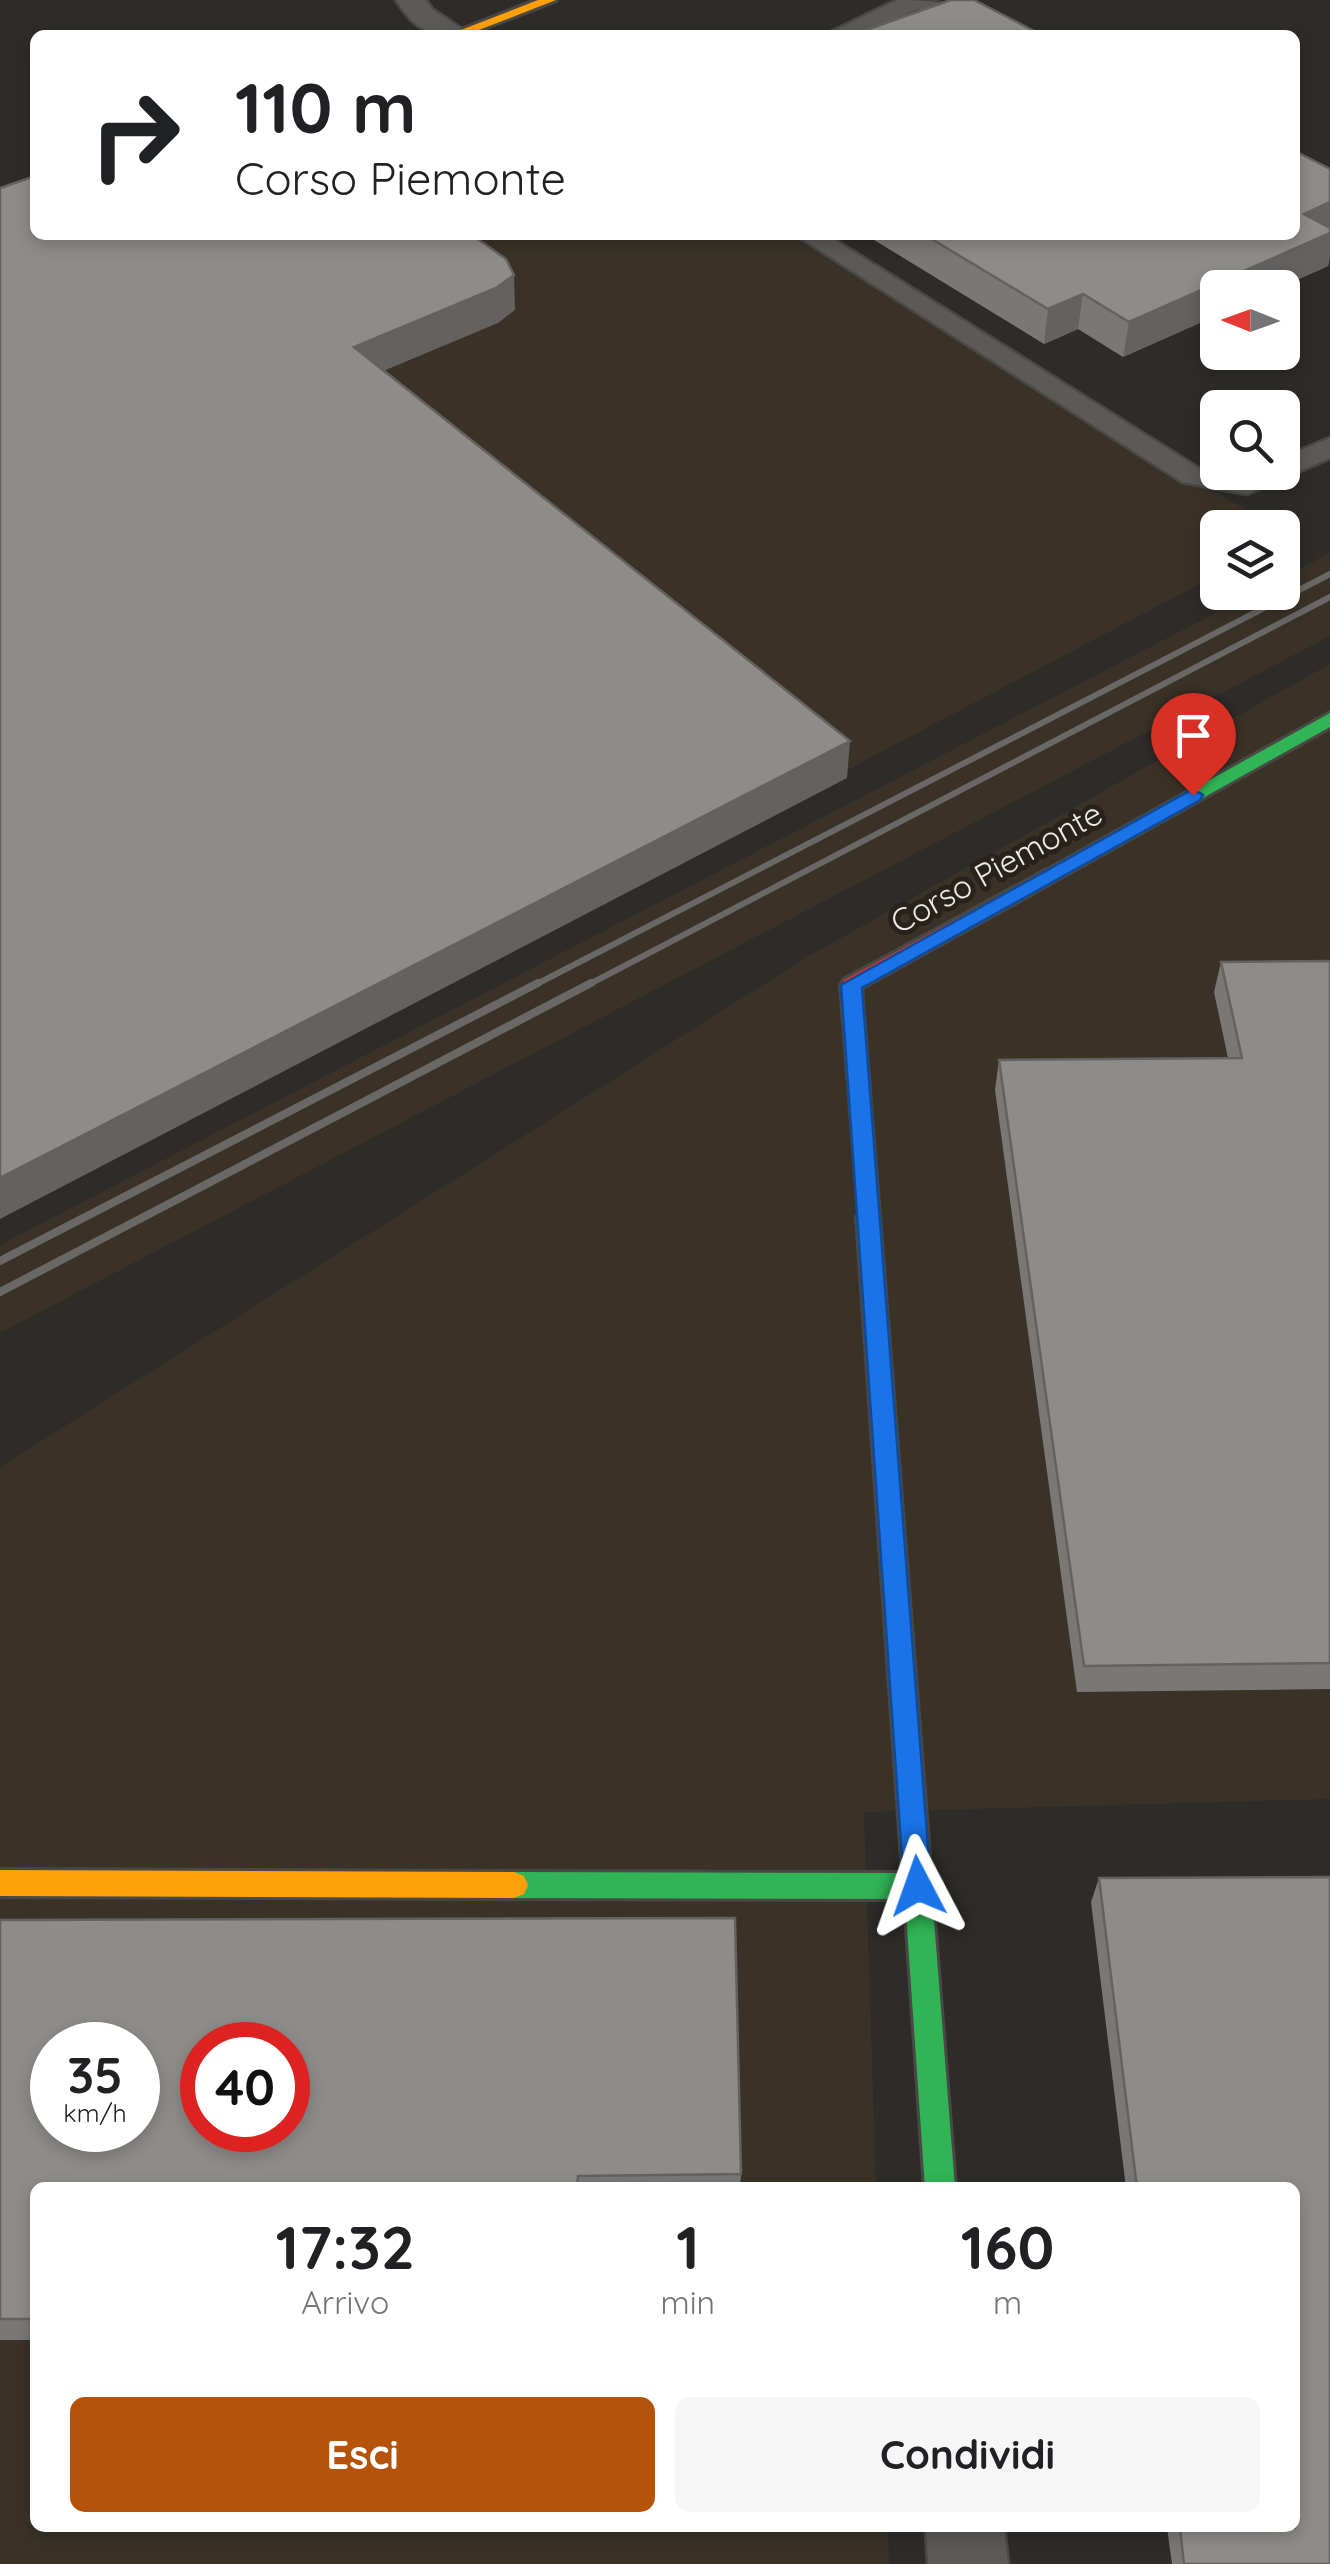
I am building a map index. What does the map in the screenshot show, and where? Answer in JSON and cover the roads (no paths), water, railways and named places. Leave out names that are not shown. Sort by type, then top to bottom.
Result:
[{"type":"street","points":[[411,0],[420,15],[446,30]]},
{"type":"street","points":[[469,30],[550,0]]},
{"type":"street","name":"Corso Piemonte","points":[[918,1886],[852,985],[1330,720]]},
{"type":"street","points":[[0,1883],[918,1886],[940,2182]]},
{"type":"street","points":[[965,2532],[968,2564]]},
{"type":"lane","points":[[847,30],[911,1],[948,10],[988,30]]},
{"type":"lane","points":[[817,240],[1192,476],[1200,477]]},
{"type":"lane","points":[[1300,461],[1330,447]]},
{"type":"railway","points":[[533,986],[1330,574]]},
{"type":"railway","points":[[586,986],[1330,597]]},
{"type":"railway","points":[[0,1261],[538,983]]},
{"type":"railway","points":[[0,1292],[591,983]]}]
